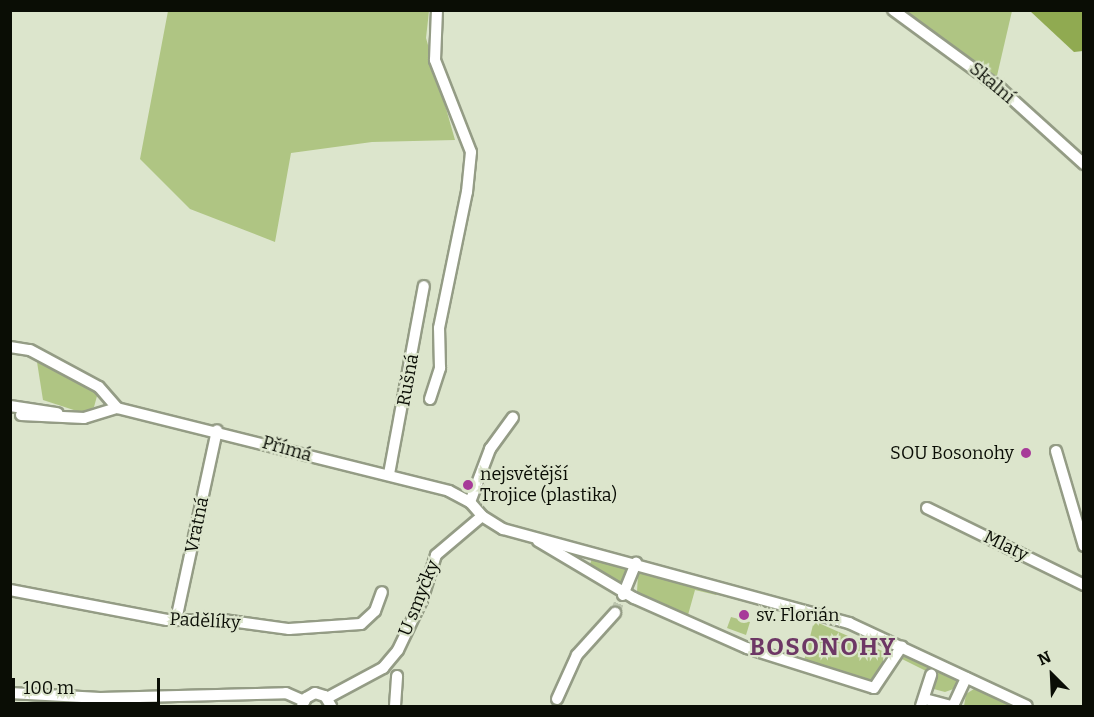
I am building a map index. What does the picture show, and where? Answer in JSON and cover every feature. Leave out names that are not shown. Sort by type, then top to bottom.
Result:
[{"type":"street","points":[[430,399],[440,368],[439,328],[467,192],[471,152],[435,60],[437,10]]},
{"type":"street","name":"Skalní","points":[[893,10],[1001,89],[1083,164]]},
{"type":"street","name":"Rušná","points":[[389,474],[424,286]]},
{"type":"street","points":[[10,347],[30,350],[99,387],[117,408]]},
{"type":"street","points":[[10,406],[33,406],[84,418]]},
{"type":"street","name":"Přímá","points":[[21,415],[84,418],[117,408],[217,430],[449,491],[470,502],[482,516]]},
{"type":"street","points":[[470,502],[490,449],[513,417]]},
{"type":"street","name":"Vratná","points":[[177,620],[217,430]]},
{"type":"street","points":[[1056,451],[1083,546]]},
{"type":"street","name":"Mlaty","points":[[927,508],[1083,585]]},
{"type":"street","points":[[482,516],[503,529],[636,562],[849,623],[1027,706]]},
{"type":"street","name":"U smyčky","points":[[332,704],[383,668],[398,650],[422,600],[436,555],[482,516]]},
{"type":"street","points":[[531,537],[623,594],[747,648],[874,688],[902,646]]},
{"type":"street","points":[[623,594],[636,562]]},
{"type":"street","name":"Padělíky","points":[[10,590],[177,620],[223,620],[289,628],[361,624],[375,611],[382,592]]},
{"type":"street","points":[[557,699],[578,655],[615,613]]},
{"type":"street","points":[[931,675],[923,703],[952,706],[966,678]]},
{"type":"street","points":[[395,706],[397,676]]},
{"type":"street","points":[[10,693],[100,698],[286,693],[303,704],[315,693],[332,704]]},
{"type":"green space","points":[[168,11],[429,11],[426,38],[455,140],[372,142],[291,153],[275,242],[190,209],[140,159]]},
{"type":"green space","points":[[901,11],[1012,11],[996,80]]},
{"type":"green space","points":[[1030,11],[1083,11],[1083,51],[1074,52]]},
{"type":"green space","points":[[37,362],[94,391],[97,396],[94,407],[83,413],[43,400]]},
{"type":"green space","points":[[594,555],[628,564],[621,583],[589,566]]},
{"type":"green space","points":[[644,571],[718,590],[716,595],[695,590],[688,615],[637,592],[638,574]]},
{"type":"green space","points":[[731,617],[750,622],[746,635],[727,628]]},
{"type":"green space","points":[[814,621],[889,654],[869,682],[804,661]]},
{"type":"green space","points":[[906,655],[960,682],[959,687],[945,692],[930,688],[934,675],[902,659]]},
{"type":"green space","points":[[977,687],[1018,706],[964,706],[966,694]]},
{"type":"tunnel","points":[[615,613],[621,597]]},
{"type":"place","name":"SOU Bosonohy","points":[[1026,453]]},
{"type":"place","name":"nejsvětější Trojice (plastika)","points":[[468,485]]},
{"type":"place","name":"sv. Florián","points":[[744,615]]},
{"type":"district","name":"BOSONOHY","points":[[823,648]]}]
